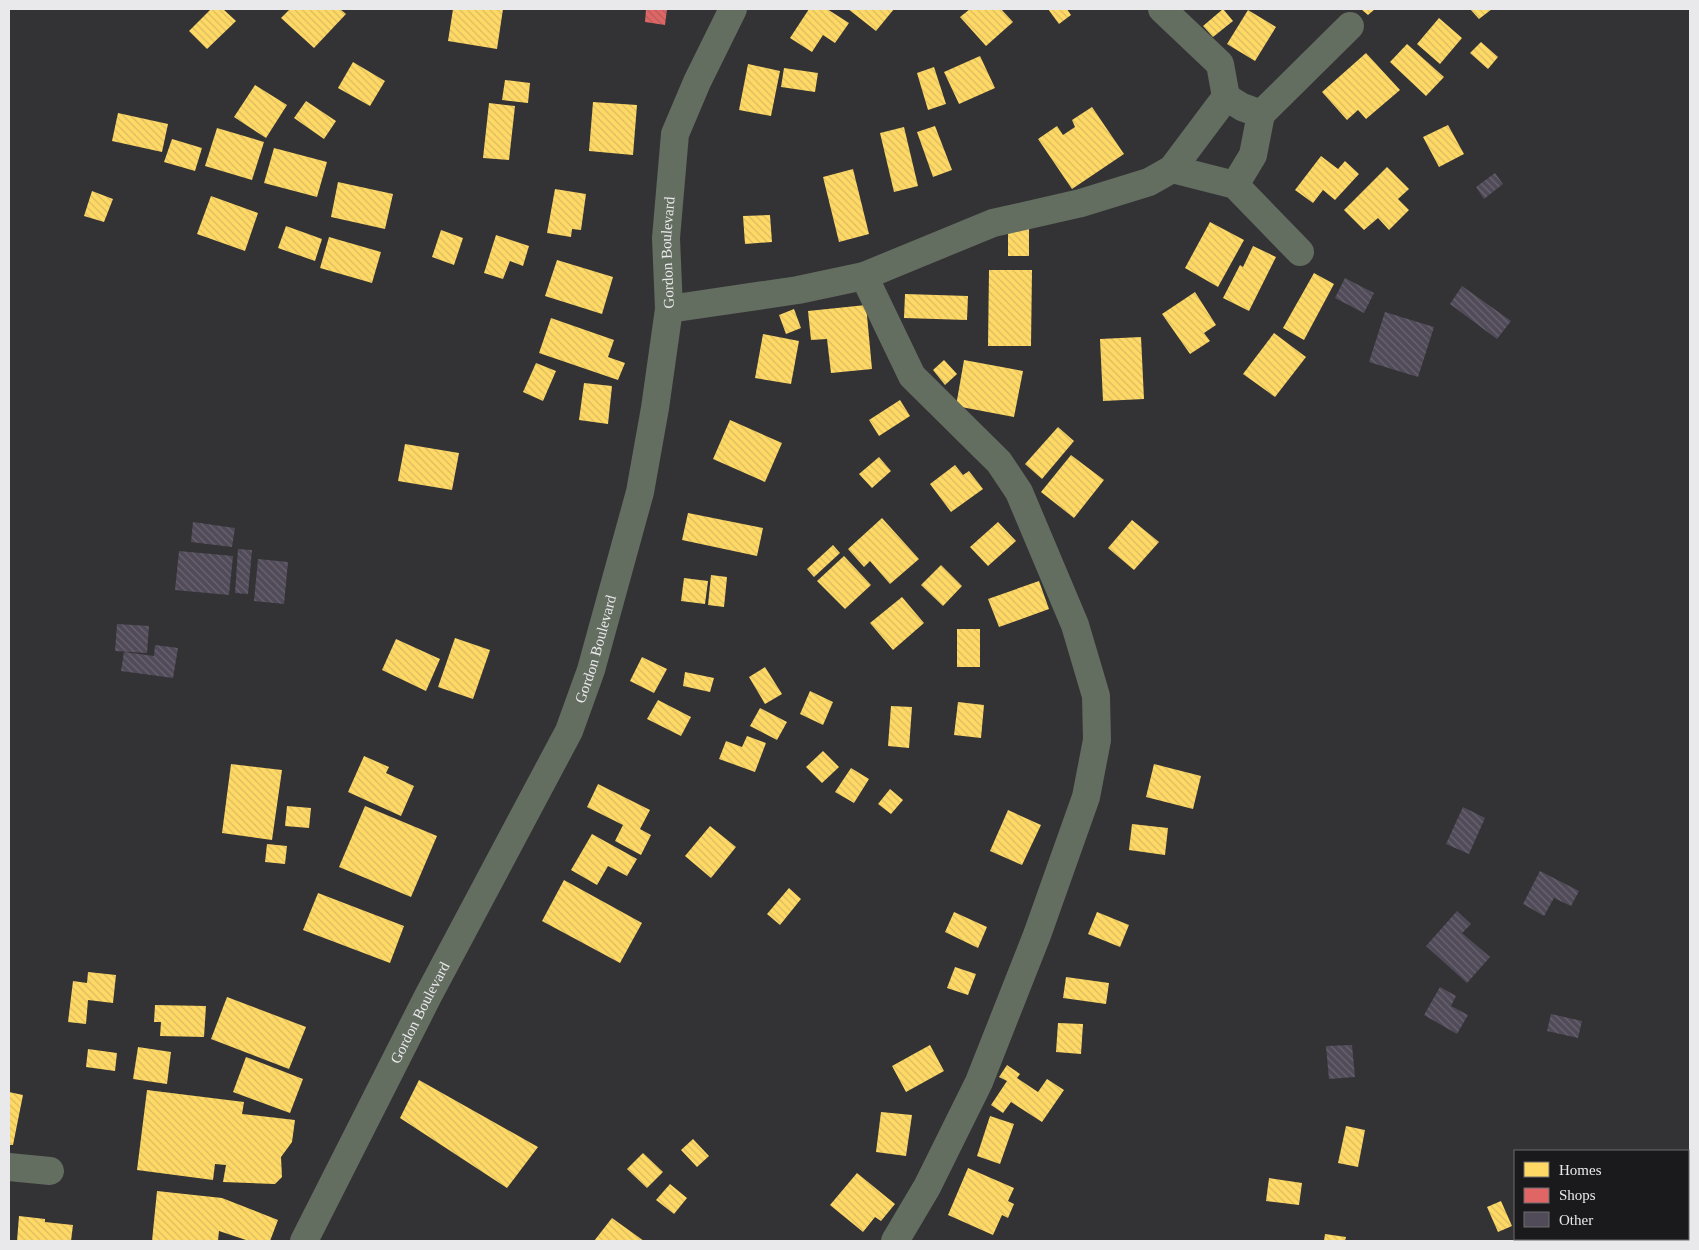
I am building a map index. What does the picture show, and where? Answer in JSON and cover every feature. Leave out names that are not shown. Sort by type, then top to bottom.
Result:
[{"type":"street","name":"Gordon Boulevard","points":[[304,1241],[428,996],[569,731],[591,670],[640,492],[668,309],[666,238],[675,134],[697,82],[733,9]]},
{"type":"street","points":[[668,309],[798,290],[864,276],[993,223],[1090,200],[1149,182],[1172,168],[1226,97],[1220,64],[1162,9]]},
{"type":"street","points":[[1236,185],[1253,155],[1261,114],[1350,26]]},
{"type":"street","points":[[1226,97],[1242,107],[1261,114]]},
{"type":"street","points":[[1172,168],[1236,185],[1300,252]]},
{"type":"street","points":[[864,276],[912,376],[999,462],[1019,492],[1075,625],[1096,696],[1097,740],[1086,797],[1038,934],[979,1082],[927,1187],[895,1241]]},
{"type":"street","points":[[9,1167],[50,1171]]},
{"type":"building: Homes","points":[[211,9],[223,9],[236,21],[207,49],[189,31]]},
{"type":"building: Homes","points":[[290,9],[340,9],[346,14],[314,48],[281,18]]},
{"type":"building: Homes","points":[[453,9],[503,9],[497,49],[448,41]]},
{"type":"building: Homes","points":[[809,9],[827,9],[849,23],[835,43],[823,35],[812,52],[790,38]]},
{"type":"building: Homes","points":[[848,9],[894,9],[876,31]]},
{"type":"building: Homes","points":[[970,9],[1001,9],[1013,22],[986,46],[960,17]]},
{"type":"building: Homes","points":[[1048,9],[1067,9],[1071,15],[1059,24]]},
{"type":"building: Homes","points":[[1223,9],[1233,21],[1213,37],[1203,26]]},
{"type":"building: Homes","points":[[1361,9],[1375,9],[1368,15]]},
{"type":"building: Homes","points":[[1470,9],[1492,9],[1479,19]]},
{"type":"building: Homes","points":[[1248,10],[1276,27],[1255,61],[1227,44]]},
{"type":"building: Homes","points":[[1439,18],[1462,38],[1440,64],[1417,44]]},
{"type":"building: Homes","points":[[1481,42],[1498,57],[1488,69],[1470,53]]},
{"type":"building: Homes","points":[[1407,44],[1444,77],[1426,96],[1390,62]]},
{"type":"building: Homes","points":[[1366,53],[1400,90],[1366,119],[1358,110],[1347,120],[1322,92]]},
{"type":"building: Homes","points":[[980,56],[995,88],[959,104],[944,72]]},
{"type":"building: Homes","points":[[353,62],[385,81],[370,106],[338,88]]},
{"type":"building: Homes","points":[[748,64],[780,71],[771,116],[739,110]]},
{"type":"building: Homes","points":[[934,67],[946,104],[928,110],[917,73]]},
{"type":"building: Homes","points":[[784,68],[818,73],[815,92],[781,87]]},
{"type":"building: Homes","points":[[505,80],[530,83],[528,103],[502,100]]},
{"type":"building: Homes","points":[[255,85],[287,105],[266,138],[234,117]]},
{"type":"building: Homes","points":[[306,101],[336,121],[324,139],[294,118]]},
{"type":"building: Homes","points":[[593,102],[637,105],[633,155],[589,151]]},
{"type":"building: Homes","points":[[489,103],[515,106],[509,160],[483,158]]},
{"type":"building: Homes","points":[[1092,107],[1124,154],[1072,189],[1038,139],[1057,126],[1063,135],[1075,127],[1072,120]]},
{"type":"building: Homes","points":[[118,113],[168,124],[162,152],[112,141]]},
{"type":"building: Homes","points":[[1448,125],[1464,154],[1439,167],[1423,137]]},
{"type":"building: Homes","points":[[935,126],[952,170],[933,177],[917,132]]},
{"type":"building: Homes","points":[[904,127],[918,186],[894,192],[880,133]]},
{"type":"building: Homes","points":[[217,128],[264,142],[252,180],[205,166]]},
{"type":"building: Homes","points":[[172,139],[202,148],[195,171],[164,162]]},
{"type":"building: Homes","points":[[274,148],[327,162],[317,197],[264,183]]},
{"type":"building: Homes","points":[[1321,156],[1338,169],[1345,161],[1359,174],[1335,200],[1323,190],[1313,203],[1295,190]]},
{"type":"building: Homes","points":[[1387,167],[1409,189],[1398,199],[1409,210],[1389,230],[1378,218],[1364,230],[1344,210]]},
{"type":"building: Homes","points":[[853,169],[869,234],[839,242],[823,177]]},
{"type":"building: Homes","points":[[338,182],[393,194],[385,229],[331,217]]},
{"type":"building: Homes","points":[[555,189],[586,194],[581,230],[572,229],[571,237],[547,233]]},
{"type":"building: Homes","points":[[92,191],[113,199],[104,222],[84,216]]},
{"type":"building: Homes","points":[[211,196],[258,213],[245,251],[197,234]]},
{"type":"building: Homes","points":[[770,215],[772,242],[745,244],[743,216]]},
{"type":"building: Homes","points":[[1210,222],[1244,240],[1218,287],[1185,268]]},
{"type":"building: Homes","points":[[286,226],[322,239],[315,261],[278,248]]},
{"type":"building: Homes","points":[[1008,228],[1029,229],[1029,256],[1008,256]]},
{"type":"building: Homes","points":[[441,230],[463,238],[454,265],[432,257]]},
{"type":"building: Homes","points":[[496,235],[529,246],[523,266],[510,261],[503,279],[484,273]]},
{"type":"building: Homes","points":[[329,237],[381,252],[372,283],[320,268]]},
{"type":"building: Homes","points":[[1253,246],[1276,257],[1249,311],[1223,298],[1240,265],[1243,267]]},
{"type":"building: Homes","points":[[557,260],[613,277],[602,314],[545,296]]},
{"type":"building: Homes","points":[[989,270],[1032,270],[1031,346],[988,346]]},
{"type":"building: Homes","points":[[1314,273],[1334,284],[1304,340],[1283,328]]},
{"type":"building: Homes","points":[[1195,292],[1216,325],[1204,333],[1210,341],[1190,354],[1162,314]]},
{"type":"building: Homes","points":[[905,294],[968,296],[967,320],[904,318]]},
{"type":"building: Homes","points":[[866,305],[872,369],[831,373],[827,339],[811,340],[808,311]]},
{"type":"building: Homes","points":[[794,309],[801,328],[786,334],[779,315]]},
{"type":"building: Homes","points":[[551,318],[614,340],[608,357],[625,363],[618,380],[539,353]]},
{"type":"building: Homes","points":[[1274,333],[1306,357],[1275,397],[1243,374]]},
{"type":"building: Homes","points":[[763,334],[799,341],[791,384],[755,378]]},
{"type":"building: Homes","points":[[1141,337],[1144,399],[1103,401],[1100,339]]},
{"type":"building: Homes","points":[[944,360],[957,374],[945,385],[933,370]]},
{"type":"building: Homes","points":[[964,360],[1023,371],[1014,417],[956,406]]},
{"type":"building: Homes","points":[[536,363],[556,371],[543,401],[523,392]]},
{"type":"building: Homes","points":[[584,383],[612,386],[608,424],[579,420]]},
{"type":"building: Homes","points":[[900,400],[910,416],[879,436],[869,420]]},
{"type":"building: Homes","points":[[730,420],[782,443],[765,482],[713,459]]},
{"type":"building: Homes","points":[[1058,427],[1074,441],[1042,479],[1025,464]]},
{"type":"building: Homes","points":[[405,444],[459,453],[452,490],[398,481]]},
{"type":"building: Homes","points":[[1071,455],[1104,480],[1074,518],[1041,492]]},
{"type":"building: Homes","points":[[879,457],[891,471],[872,488],[859,474]]},
{"type":"building: Homes","points":[[955,465],[963,475],[969,471],[983,489],[951,512],[930,484]]},
{"type":"building: Homes","points":[[688,513],[763,528],[757,556],[682,540]]},
{"type":"building: Homes","points":[[882,518],[919,559],[890,584],[870,561],[864,567],[848,549]]},
{"type":"building: Homes","points":[[1132,520],[1159,542],[1134,570],[1108,548]]},
{"type":"building: Homes","points":[[998,522],[1016,541],[988,566],[970,547]]},
{"type":"building: Homes","points":[[833,545],[840,553],[814,577],[807,569]]},
{"type":"building: Homes","points":[[844,556],[871,585],[845,609],[817,581]]},
{"type":"building: Homes","points":[[941,565],[962,586],[943,606],[921,585]]},
{"type":"building: Homes","points":[[711,575],[727,577],[724,607],[708,605]]},
{"type":"building: Homes","points":[[684,578],[708,581],[705,604],[681,601]]},
{"type":"building: Homes","points":[[1039,581],[1049,609],[999,627],[988,599]]},
{"type":"building: Homes","points":[[902,597],[924,623],[893,650],[870,623]]},
{"type":"building: Homes","points":[[957,629],[980,629],[980,667],[957,667]]},
{"type":"building: Homes","points":[[455,638],[490,650],[473,699],[438,687]]},
{"type":"building: Homes","points":[[396,639],[440,659],[426,691],[382,670]]},
{"type":"building: Homes","points":[[642,657],[667,669],[654,693],[630,681]]},
{"type":"building: Homes","points":[[765,667],[782,694],[765,704],[749,677]]},
{"type":"building: Homes","points":[[685,672],[714,678],[710,692],[683,686]]},
{"type":"building: Homes","points":[[810,691],[833,702],[823,725],[800,714]]},
{"type":"building: Homes","points":[[658,700],[691,717],[681,736],[647,719]]},
{"type":"building: Homes","points":[[958,702],[984,705],[981,738],[954,735]]},
{"type":"building: Homes","points":[[891,706],[912,707],[909,748],[888,746]]},
{"type":"building: Homes","points":[[760,708],[787,722],[777,740],[750,726]]},
{"type":"building: Homes","points":[[747,736],[766,743],[755,772],[719,759],[726,741],[742,747]]},
{"type":"building: Homes","points":[[823,751],[839,767],[822,783],[806,767]]},
{"type":"building: Homes","points":[[364,756],[389,767],[386,773],[414,786],[401,816],[348,792]]},
{"type":"building: Homes","points":[[231,764],[282,770],[272,840],[222,833]]},
{"type":"building: Homes","points":[[1154,764],[1201,776],[1193,809],[1146,797]]},
{"type":"building: Homes","points":[[851,768],[869,779],[854,803],[835,792]]},
{"type":"building: Homes","points":[[598,784],[650,810],[640,829],[651,835],[641,855],[615,841],[623,825],[587,807]]},
{"type":"building: Homes","points":[[890,789],[903,800],[891,814],[878,804]]},
{"type":"building: Homes","points":[[287,806],[311,808],[309,828],[285,826]]},
{"type":"building: Homes","points":[[365,806],[437,836],[411,897],[339,867]]},
{"type":"building: Homes","points":[[1008,810],[1041,825],[1022,865],[990,851]]},
{"type":"building: Homes","points":[[1132,824],[1168,828],[1165,855],[1129,850]]},
{"type":"building: Homes","points":[[710,826],[736,847],[711,878],[685,856]]},
{"type":"building: Homes","points":[[592,834],[637,859],[627,876],[608,866],[597,885],[571,870]]},
{"type":"building: Homes","points":[[267,844],[287,846],[285,864],[265,862]]},
{"type":"building: Homes","points":[[564,880],[642,923],[620,963],[542,921]]},
{"type":"building: Homes","points":[[789,888],[801,899],[780,925],[767,914]]},
{"type":"building: Homes","points":[[318,893],[404,926],[390,963],[303,930]]},
{"type":"building: Homes","points":[[954,912],[987,927],[978,948],[945,932]]},
{"type":"building: Homes","points":[[1097,912],[1129,925],[1120,947],[1088,934]]},
{"type":"building: Homes","points":[[955,967],[976,974],[968,995],[947,988]]},
{"type":"building: Homes","points":[[88,972],[116,975],[113,1003],[88,1000],[86,1024],[68,1022],[73,981],[87,983]]},
{"type":"building: Homes","points":[[1066,977],[1109,983],[1106,1004],[1063,998]]},
{"type":"building: Homes","points":[[227,997],[306,1027],[289,1069],[211,1039]]},
{"type":"building: Homes","points":[[155,1005],[206,1006],[204,1037],[160,1036],[161,1022],[154,1022]]},
{"type":"building: Homes","points":[[1058,1023],[1083,1024],[1081,1054],[1056,1052]]},
{"type":"building: Homes","points":[[930,1045],[944,1071],[906,1092],[892,1066]]},
{"type":"building: Homes","points":[[138,1047],[171,1052],[167,1084],[133,1079]]},
{"type":"building: Homes","points":[[88,1049],[117,1053],[115,1071],[86,1067]]},
{"type":"building: Homes","points":[[246,1057],[303,1079],[290,1113],[233,1092]]},
{"type":"building: Homes","points":[[1007,1065],[1020,1074],[1017,1078],[1038,1092],[1047,1079],[1064,1090],[1042,1122],[1011,1102],[1003,1113],[991,1105],[1007,1081],[999,1077]]},
{"type":"building: Homes","points":[[419,1080],[538,1147],[507,1188],[400,1118]]},
{"type":"building: Homes","points":[[147,1090],[244,1102],[242,1114],[295,1120],[292,1142],[281,1157],[282,1177],[275,1184],[223,1182],[226,1165],[215,1164],[213,1180],[137,1170]]},
{"type":"building: Homes","points":[[9,1092],[23,1095],[13,1145],[9,1145]]},
{"type":"building: Homes","points":[[881,1112],[912,1115],[906,1156],[876,1152]]},
{"type":"building: Homes","points":[[990,1116],[1014,1124],[1000,1164],[977,1156]]},
{"type":"building: Homes","points":[[1346,1126],[1365,1130],[1358,1167],[1338,1163]]},
{"type":"building: Homes","points":[[693,1139],[709,1156],[697,1167],[681,1150]]},
{"type":"building: Homes","points":[[643,1153],[663,1172],[647,1188],[627,1169]]},
{"type":"building: Homes","points":[[968,1168],[1014,1188],[1008,1201],[1014,1204],[1008,1218],[1002,1215],[993,1235],[948,1215]]},
{"type":"building: Homes","points":[[857,1173],[895,1204],[881,1221],[875,1217],[863,1232],[830,1205]]},
{"type":"building: Homes","points":[[1269,1178],[1302,1183],[1299,1205],[1266,1201]]},
{"type":"building: Homes","points":[[670,1184],[687,1198],[674,1214],[656,1200]]},
{"type":"building: Homes","points":[[157,1191],[222,1198],[278,1220],[270,1241],[249,1241],[219,1231],[218,1241],[152,1241]]},
{"type":"building: Homes","points":[[1501,1201],[1512,1226],[1498,1232],[1487,1207]]},
{"type":"building: Homes","points":[[19,1216],[45,1219],[45,1222],[73,1225],[71,1241],[17,1241]]},
{"type":"building: Homes","points":[[612,1218],[644,1241],[594,1241]]},
{"type":"building: Homes","points":[[1325,1234],[1346,1237],[1345,1241],[1324,1241]]},
{"type":"building: Shops","points":[[646,9],[667,9],[665,25],[645,22]]},
{"type":"building: Other","points":[[1495,173],[1503,184],[1484,199],[1476,187]]},
{"type":"building: Other","points":[[1345,278],[1374,293],[1364,313],[1335,298]]},
{"type":"building: Other","points":[[1462,286],[1511,321],[1497,339],[1450,304]]},
{"type":"building: Other","points":[[1385,312],[1434,327],[1418,377],[1369,362]]},
{"type":"building: Other","points":[[193,522],[235,528],[232,547],[191,542]]},
{"type":"building: Other","points":[[238,549],[252,550],[248,594],[235,593]]},
{"type":"building: Other","points":[[179,551],[233,556],[229,595],[175,590]]},
{"type":"building: Other","points":[[258,559],[288,562],[284,604],[254,601]]},
{"type":"building: Other","points":[[117,624],[149,626],[147,653],[115,651]]},
{"type":"building: Other","points":[[155,645],[178,648],[173,678],[121,671],[124,652],[154,656]]},
{"type":"building: Other","points":[[1463,807],[1485,818],[1469,854],[1446,844]]},
{"type":"building: Other","points":[[1540,871],[1579,891],[1571,906],[1554,898],[1544,916],[1523,904]]},
{"type":"building: Other","points":[[1457,911],[1471,924],[1462,933],[1490,957],[1467,983],[1426,946]]},
{"type":"building: Other","points":[[1440,987],[1456,996],[1451,1006],[1468,1015],[1457,1034],[1424,1015]]},
{"type":"building: Other","points":[[1551,1014],[1582,1021],[1578,1038],[1547,1031]]},
{"type":"building: Other","points":[[1352,1045],[1355,1077],[1329,1079],[1326,1046]]}]
